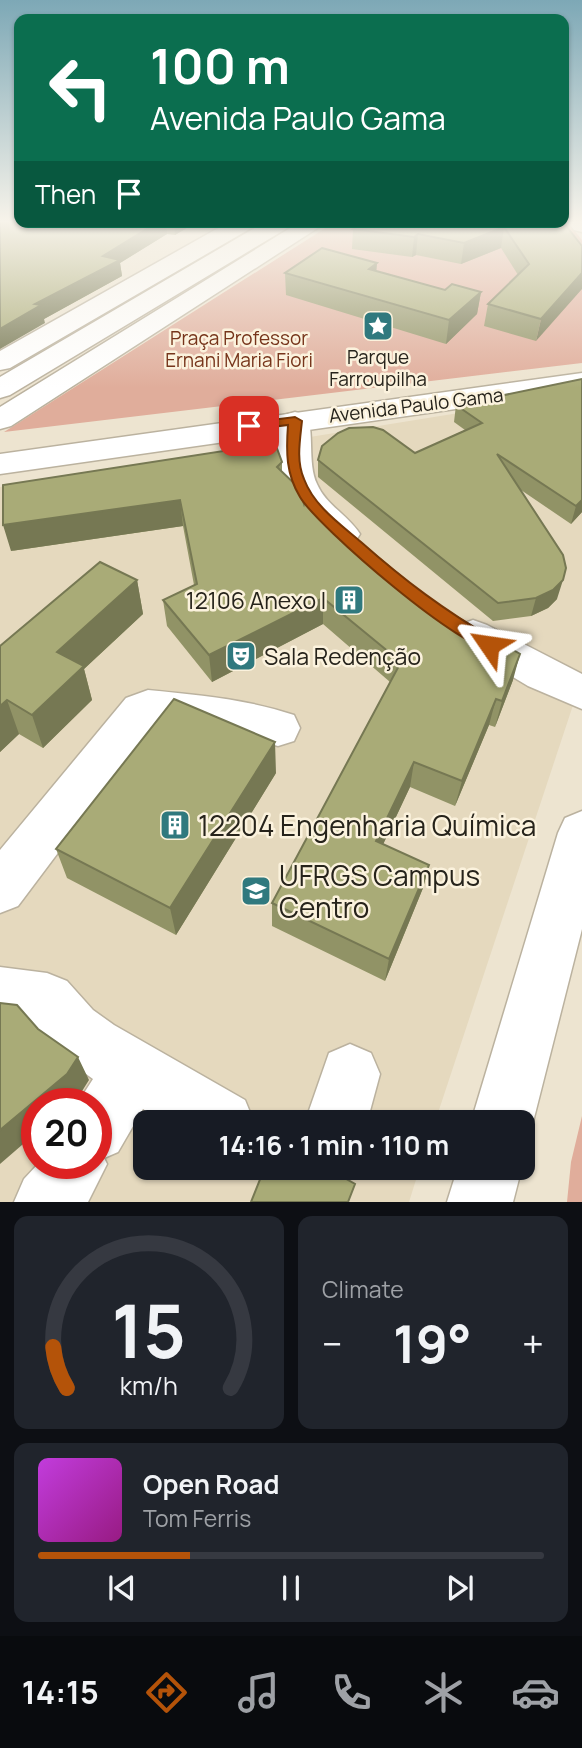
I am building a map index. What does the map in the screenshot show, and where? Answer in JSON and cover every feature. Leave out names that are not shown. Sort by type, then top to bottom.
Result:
[{"type":"main road","points":[[0,362],[150,276]]},
{"type":"main road","points":[[0,389],[190,276]]},
{"type":"main road","points":[[0,420],[230,276]]},
{"type":"main road","name":"Avenida Paulo Gama","points":[[0,464],[16,457],[582,382]]},
{"type":"main road","points":[[295,421],[292,453],[296,478],[307,499],[327,521],[368,556]]},
{"type":"main road","points":[[445,618],[543,675],[582,692]]},
{"type":"main road","points":[[0,889],[141,710],[148,706],[226,715],[278,728]]},
{"type":"main road","points":[[505,1110],[582,833]]},
{"type":"main road","points":[[0,995],[47,1001],[73,1030],[93,1046],[203,1110]]},
{"type":"main road","points":[[112,1104],[134,1068]]},
{"type":"main road","points":[[47,1202],[58,1192],[66,1179]]},
{"type":"main road","points":[[480,1202],[486,1180]]},
{"type":"shaded area","name":"UFRGS Campus Centro","points":[[582,393],[582,678],[439,1110],[133,1110],[133,1180],[416,1180],[409,1202],[0,1202],[0,487]]},
{"type":"green space","name":"Parque Farroupilha","points":[[250,276],[582,276],[582,363],[4,432]]},
{"type":"green space","points":[[582,1116],[582,1202],[567,1202],[571,1162]]},
{"type":"building","points":[[0,276],[89,276],[35,304],[41,305],[0,329]]},
{"type":"building","points":[[296,276],[395,276],[445,290],[452,284],[481,292],[449,320]]},
{"type":"building","points":[[517,276],[579,276],[541,319],[488,304]]},
{"type":"building","points":[[582,379],[582,500],[576,506],[497,454],[563,555],[566,568],[563,580],[553,590],[536,598],[498,603],[318,460],[322,446],[349,428],[373,427],[383,430],[415,453],[482,423],[456,405]]},
{"type":"building","points":[[275,443],[282,462],[277,467],[299,488],[304,504],[306,497],[433,603],[421,605],[452,614],[520,654],[502,701],[496,699],[462,781],[414,762],[376,841],[429,865],[389,959],[272,903],[401,662],[323,598],[209,655],[163,600],[197,584],[180,500],[3,525],[3,485]]},
{"type":"building","points":[[100,562],[137,580],[57,652],[84,666],[32,715],[7,700],[0,706],[0,646]]},
{"type":"building","name":"12204 Engenharia Química","points":[[174,699],[275,742],[170,908],[56,849]]},
{"type":"building","points":[[0,1003],[17,1005],[38,1029],[78,1057],[67,1074],[50,1088],[21,1088],[21,1112],[0,1130]]},
{"type":"building","points":[[260,1180],[348,1180],[355,1184],[348,1202],[251,1202]]},
{"type":"place","name":"Parque Farroupilha","points":[[378,326]]},
{"type":"place","name":"12106 Anexo I","points":[[349,600]]},
{"type":"place","name":"Sala Redenção","points":[[241,656]]},
{"type":"place","name":"12204 Engenharia Química","points":[[175,825]]},
{"type":"place","name":"UFRGS Campus Centro","points":[[256,891]]},
{"type":"route","points":[[249,426],[295,421],[292,453],[296,478],[307,499],[327,521],[434,611],[489,645]]},
{"type":"park label","name":"Praça Professor Ernani Maria Fiori","points":[[239,349]]}]
